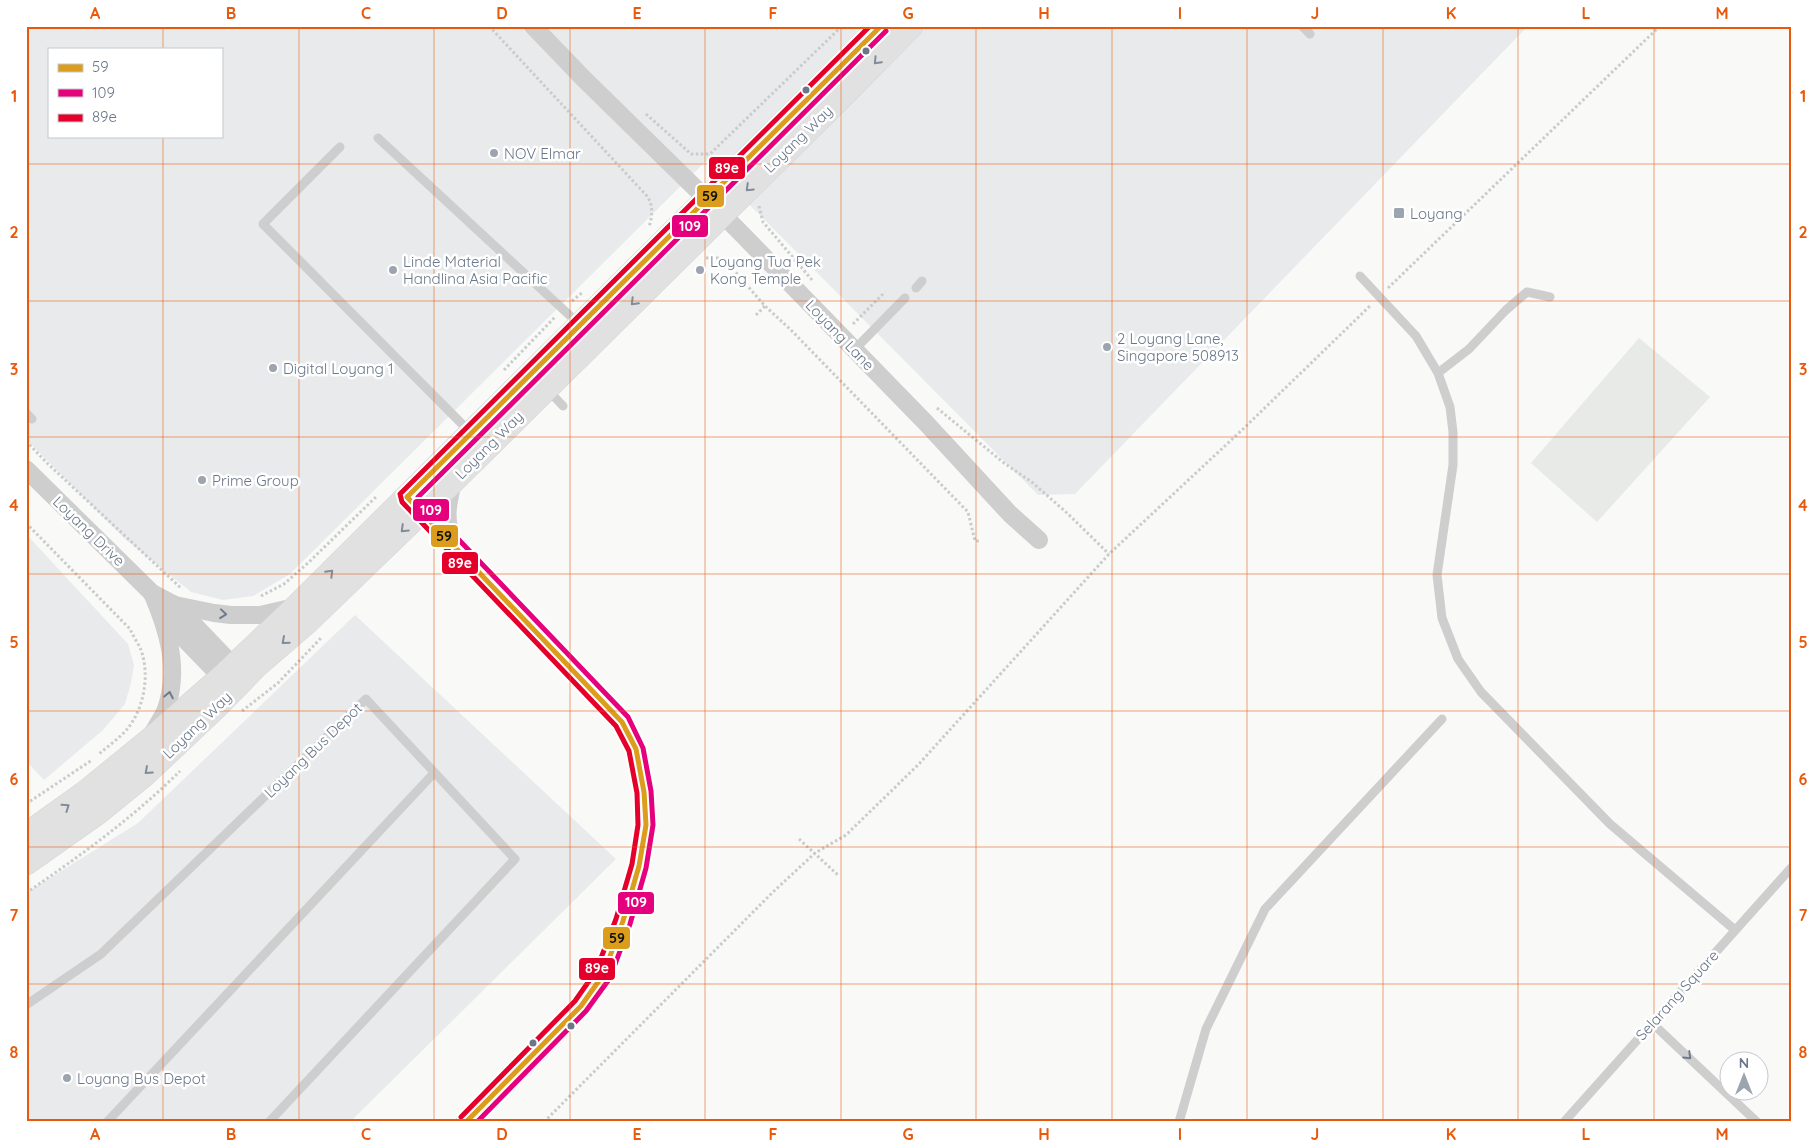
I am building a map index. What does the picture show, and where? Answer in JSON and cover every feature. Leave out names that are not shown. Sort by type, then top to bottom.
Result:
[{"type":"main road","name":"Loyang Way","points":[[26,863],[97,812],[145,774],[234,678],[296,607],[415,504],[451,483],[547,388],[881,26]]},
{"type":"main road","name":"Loyang Way","points":[[26,834],[85,794],[150,740],[234,678],[258,665],[308,621],[415,504],[472,433],[580,325],[715,207],[911,26]]},
{"type":"street","name":"Loyang Lane","points":[[533,26],[583,78],[715,207],[860,344],[926,423],[1010,514],[1039,540]]},
{"type":"street","name":"Loyang Drive","points":[[26,469],[169,610],[234,678]]},
{"type":"street","points":[[451,483],[445,510],[446,526],[452,542]]},
{"type":"street","points":[[415,504],[602,700],[609,726],[624,752],[636,792],[637,824],[630,864],[617,909],[582,1006],[466,1122]]},
{"type":"street","points":[[169,610],[231,615],[260,615],[296,607]]},
{"type":"street","name":"Loyang Drive","points":[[150,740],[166,709],[171,682],[169,610]]},
{"type":"lane","points":[[1302,26],[1310,34]]},
{"type":"lane","points":[[378,138],[580,325]]},
{"type":"lane","points":[[340,147],[263,224],[472,433]]},
{"type":"lane","points":[[1360,276],[1416,336],[1438,373],[1450,407],[1454,432],[1453,465],[1437,575],[1442,618],[1458,660],[1482,692],[1610,824],[1736,930]]},
{"type":"lane","points":[[1438,373],[1469,349],[1526,292],[1550,297]]},
{"type":"lane","points":[[860,344],[905,298]]},
{"type":"lane","points":[[547,388],[563,406]]},
{"type":"lane","name":"Loyang Bus Depot","points":[[26,1005],[101,954],[366,698],[515,859],[269,1122]]},
{"type":"lane","points":[[1179,1122],[1206,1029],[1265,909],[1442,719]]},
{"type":"lane","points":[[107,1122],[434,773]]},
{"type":"lane","name":"Selarang Square","points":[[1564,1122],[1791,868]]},
{"type":"lane","points":[[1652,1023],[1757,1122]]},
{"type":"path","points":[[643,111],[691,154],[710,154],[842,26]]},
{"type":"path","points":[[544,1122],[766,899],[815,854],[846,835],[918,765],[1110,554],[1242,430],[1660,26]]},
{"type":"path","points":[[758,206],[763,222],[818,287]]},
{"type":"path","points":[[704,258],[718,258],[731,267],[765,306],[791,330],[968,512],[976,541],[981,541]]},
{"type":"path","points":[[801,265],[805,259]]},
{"type":"path","points":[[853,324],[885,292]]},
{"type":"path","points":[[756,316],[765,306]]},
{"type":"path","points":[[847,319],[853,324],[860,344]]},
{"type":"path","points":[[932,403],[1004,463],[1033,483],[1068,513],[1110,554]]},
{"type":"path","points":[[26,523],[130,630],[141,651],[145,672],[144,690],[139,711],[128,729],[91,760],[26,804]]},
{"type":"path","points":[[799,839],[839,876]]},
{"type":"shaded area","points":[[26,26],[1528,26],[1075,494],[1038,495],[706,161],[290,574],[253,596],[223,600],[191,592],[124,538],[26,439]]},
{"type":"shaded area","points":[[1639,338],[1710,397],[1597,522],[1531,463]]},
{"type":"shaded area","points":[[26,534],[128,644],[134,665],[125,704],[103,730],[44,780],[26,761]]},
{"type":"shaded area","name":"Loyang Bus Depot","points":[[355,615],[616,859],[350,1122],[26,1122],[26,893],[138,823]]},
{"type":"transit line","name":"89e","points":[[461,1117],[575,1001],[596,971],[616,919],[632,864],[638,825],[637,793],[629,751],[616,726],[402,502],[400,494],[870,26]]},
{"type":"transit line","name":"59","points":[[466,1122],[581,1006],[603,975],[623,921],[639,866],[646,825],[644,792],[636,749],[622,722],[407,497],[881,26]]},
{"type":"transit line","name":"109","points":[[477,1122],[586,1011],[610,978],[630,924],[646,868],[653,825],[651,791],[643,748],[628,717],[418,497],[886,31]]},
{"type":"place","name":"NOV Elmar","points":[[494,153]]},
{"type":"place","name":"Loyang","points":[[1399,213]]},
{"type":"place","name":"Linde Material Handlina Asia Pacific","points":[[393,270]]},
{"type":"place","name":"Loyang Tua Pek Kong Temple","points":[[700,270]]},
{"type":"place","name":"2 Loyang Lane, Singapore 508913","points":[[1107,347]]},
{"type":"place","name":"Digital Loyang 1","points":[[273,368]]},
{"type":"place","name":"Prime Group","points":[[202,480]]},
{"type":"place","name":"Loyang Bus Depot","points":[[67,1078]]}]
